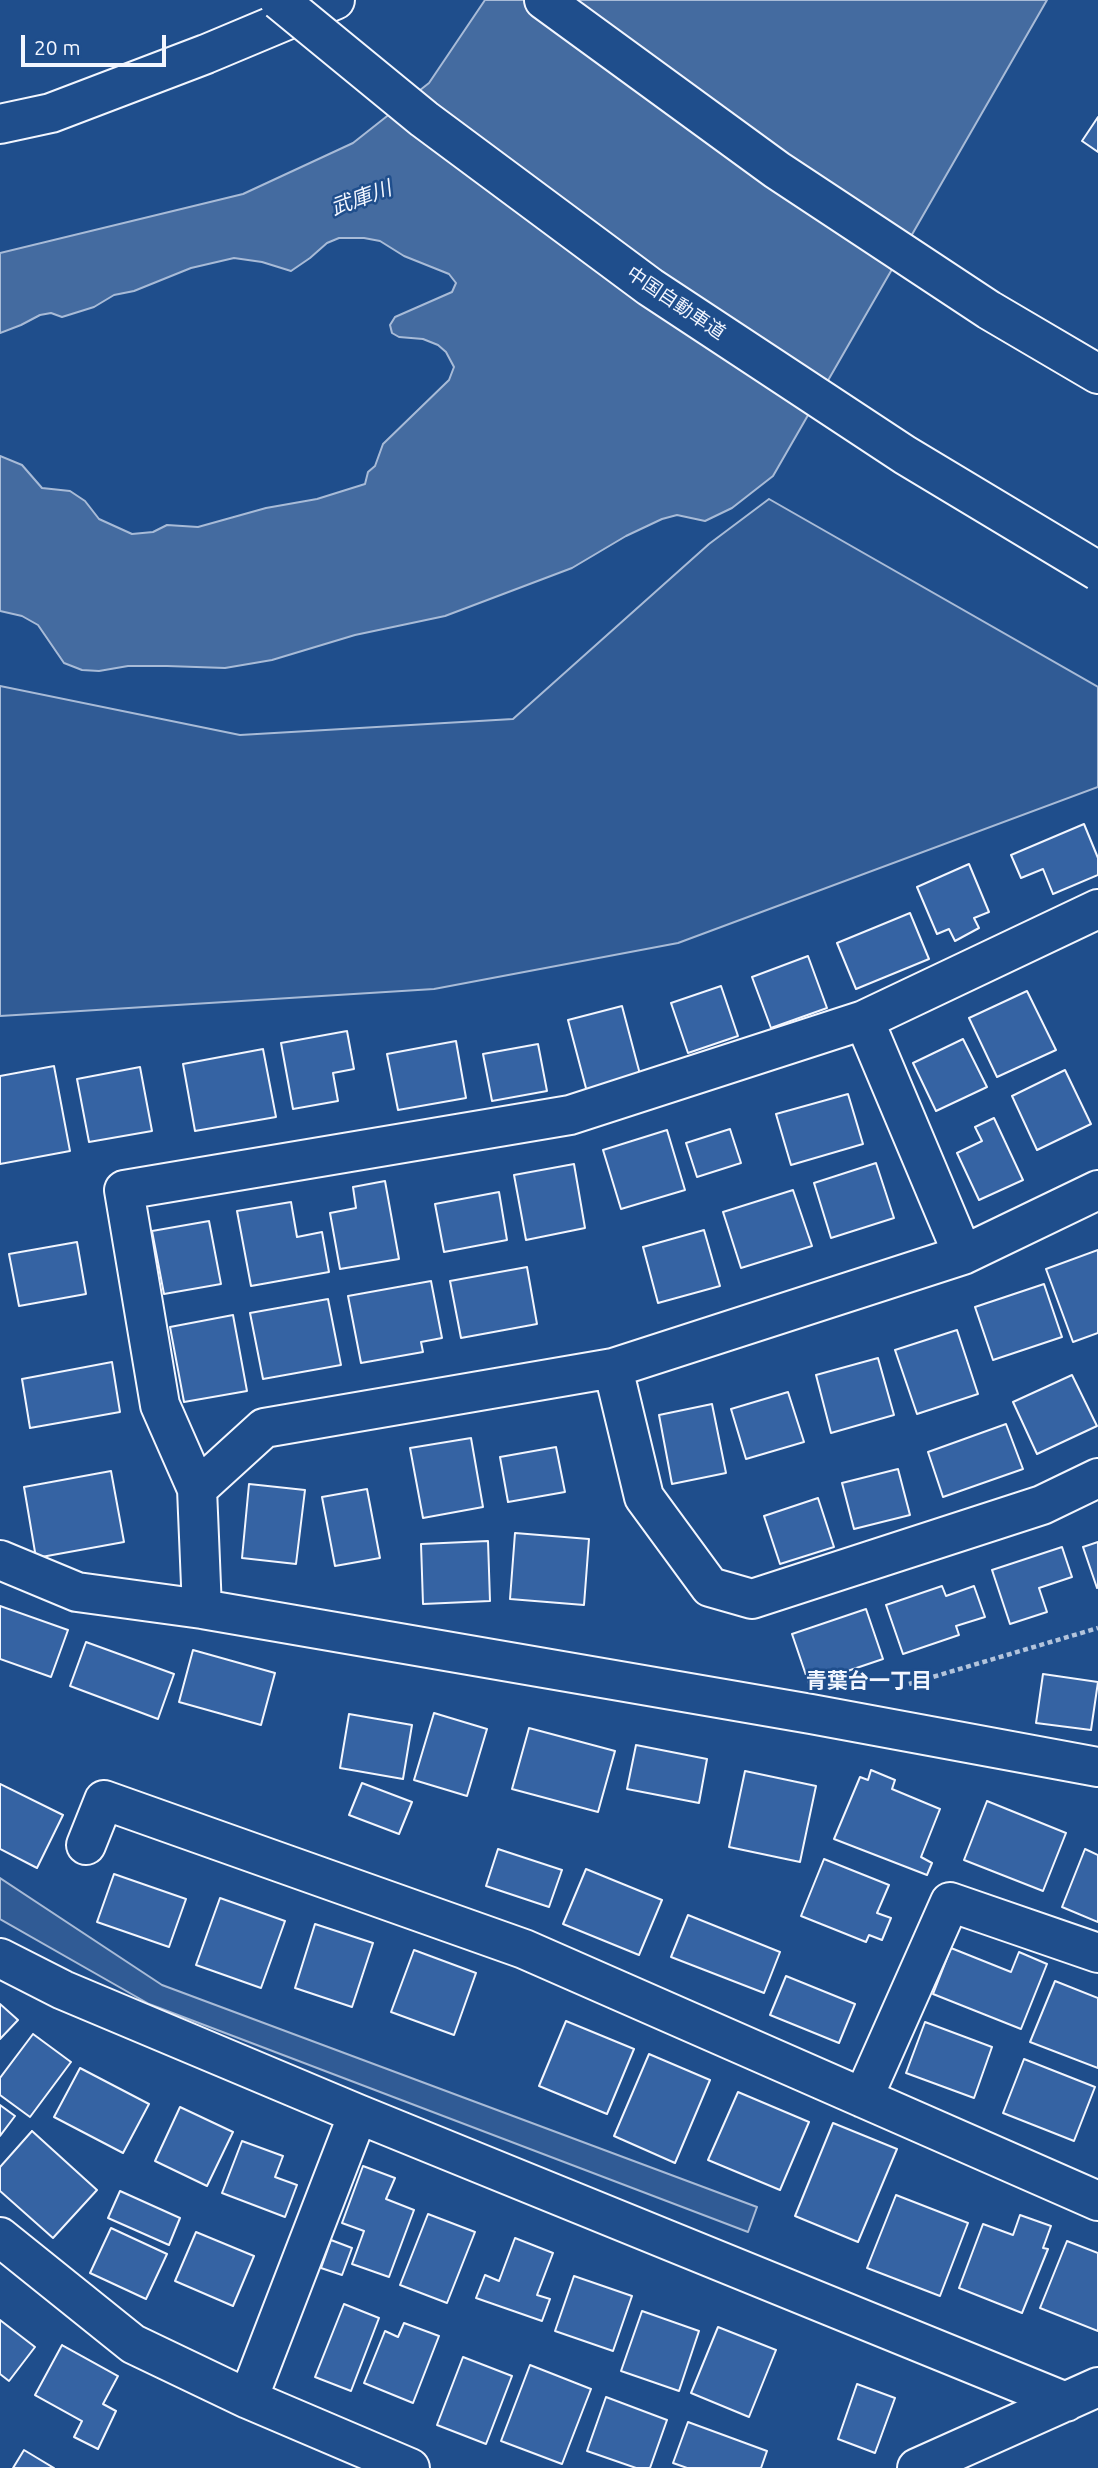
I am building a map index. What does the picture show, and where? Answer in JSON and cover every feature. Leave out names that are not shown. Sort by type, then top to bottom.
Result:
[{"type":"main road","name":"中国自動車道","points":[[279,0],[424,119],[650,286],[905,455],[1098,571]]},
{"type":"main road","points":[[4,116],[51,113],[206,54],[335,0]]},
{"type":"main road","points":[[544,0],[777,170],[989,310],[1098,374]]},
{"type":"main road","points":[[202,1609],[197,1489],[160,1405],[124,1190],[570,1115],[864,1020],[1098,909]]},
{"type":"main road","points":[[864,1020],[963,1255]]},
{"type":"main road","points":[[197,1489],[264,1428],[613,1368],[963,1255],[1098,1191]]},
{"type":"main road","points":[[613,1368],[644,1497],[710,1587],[752,1599],[1042,1505],[1098,1478]]},
{"type":"main road","points":[[0,1560],[77,1592],[202,1609],[811,1714],[1098,1767]]},
{"type":"main road","points":[[86,1845],[104,1800],[524,1949],[1098,2201]]},
{"type":"main road","points":[[863,2098],[950,1902],[1098,1953]]},
{"type":"main road","points":[[0,1958],[63,1990],[358,2114],[1082,2394]]},
{"type":"main road","points":[[248,2399],[358,2114]]},
{"type":"main road","points":[[0,2237],[133,2344],[248,2399],[410,2468]]},
{"type":"main road","points":[[917,2468],[1082,2394]]},
{"type":"path","points":[[902,1686],[1098,1628]]},
{"type":"shaded area","points":[[769,499],[1098,687],[1098,787],[678,943],[434,989],[0,1016],[0,686],[240,735],[513,719],[709,544]]},
{"type":"shaded area","points":[[0,1878],[162,1985],[757,2207],[748,2232],[149,2004],[0,1919]]},
{"type":"water","name":"武庫川","points":[[485,0],[1047,0],[773,476],[732,508],[705,521],[677,515],[662,519],[626,536],[572,568],[445,616],[355,635],[272,660],[225,668],[128,666],[99,671],[82,670],[64,663],[38,625],[22,616],[0,611],[0,456],[22,465],[42,488],[70,491],[85,501],[99,519],[132,534],[153,532],[167,525],[198,527],[266,508],[317,499],[365,484],[368,472],[375,466],[383,444],[449,380],[454,367],[446,352],[438,345],[423,339],[399,337],[392,333],[390,325],[395,317],[452,292],[456,283],[449,274],[404,256],[380,241],[339,238],[327,243],[291,271],[262,262],[234,258],[191,268],[134,291],[114,295],[94,307],[62,317],[51,313],[40,315],[0,333],[0,253],[243,194],[353,143],[429,83]]},
{"type":"building","points":[[1098,117],[1098,152],[1082,141]]},
{"type":"building","points":[[1084,824],[1098,858],[1098,875],[1053,894],[1043,869],[1021,878],[1011,855]]},
{"type":"building","points":[[969,864],[989,912],[974,918],[979,928],[955,941],[949,929],[937,934],[917,887]]},
{"type":"building","points":[[910,913],[929,959],[856,989],[837,943]]},
{"type":"building","points":[[808,956],[827,1008],[771,1028],[752,977]]},
{"type":"building","points":[[721,986],[738,1036],[688,1053],[671,1003]]},
{"type":"building","points":[[1027,991],[1056,1050],[997,1077],[969,1018]]},
{"type":"building","points":[[622,1006],[641,1078],[587,1092],[568,1020]]},
{"type":"building","points":[[347,1031],[354,1069],[333,1073],[338,1101],[293,1109],[281,1043]]},
{"type":"building","points":[[963,1039],[987,1087],[936,1111],[913,1063]]},
{"type":"building","points":[[456,1041],[466,1098],[398,1110],[387,1054]]},
{"type":"building","points":[[538,1044],[547,1091],[492,1101],[483,1054]]},
{"type":"building","points":[[263,1049],[276,1117],[195,1131],[183,1064]]},
{"type":"building","points":[[54,1066],[70,1151],[0,1164],[0,1076]]},
{"type":"building","points":[[140,1067],[152,1131],[89,1142],[77,1079]]},
{"type":"building","points":[[1065,1070],[1091,1124],[1037,1150],[1012,1096]]},
{"type":"building","points":[[848,1094],[863,1144],[791,1165],[776,1114]]},
{"type":"building","points":[[994,1118],[1023,1180],[979,1200],[957,1153],[982,1141],[975,1127]]},
{"type":"building","points":[[730,1129],[741,1163],[697,1177],[686,1143]]},
{"type":"building","points":[[667,1130],[685,1190],[621,1209],[603,1150]]},
{"type":"building","points":[[876,1163],[894,1218],[831,1238],[814,1183]]},
{"type":"building","points":[[574,1164],[585,1228],[526,1240],[514,1175]]},
{"type":"building","points":[[385,1181],[399,1259],[340,1269],[330,1213],[356,1208],[353,1187]]},
{"type":"building","points":[[793,1190],[812,1246],[741,1268],[723,1212]]},
{"type":"building","points":[[499,1192],[507,1240],[444,1252],[435,1204]]},
{"type":"building","points":[[291,1202],[297,1237],[322,1232],[329,1272],[251,1286],[237,1211]]},
{"type":"building","points":[[209,1221],[221,1284],[164,1294],[152,1231]]},
{"type":"building","points":[[704,1230],[720,1286],[658,1303],[643,1247]]},
{"type":"building","points":[[77,1242],[86,1294],[19,1306],[9,1254]]},
{"type":"building","points":[[1098,1250],[1098,1333],[1073,1342],[1046,1269]]},
{"type":"building","points":[[527,1267],[537,1324],[461,1338],[450,1281]]},
{"type":"building","points":[[431,1281],[442,1338],[421,1342],[423,1352],[361,1363],[348,1296]]},
{"type":"building","points":[[1044,1284],[1062,1337],[993,1360],[975,1307]]},
{"type":"building","points":[[328,1299],[341,1365],[263,1379],[250,1313]]},
{"type":"building","points":[[233,1315],[247,1391],[184,1402],[170,1327]]},
{"type":"building","points":[[957,1330],[978,1394],[917,1414],[895,1350]]},
{"type":"building","points":[[878,1358],[894,1415],[831,1433],[816,1375]]},
{"type":"building","points":[[112,1362],[120,1412],[30,1428],[22,1379]]},
{"type":"building","points":[[1072,1375],[1097,1426],[1037,1454],[1013,1402]]},
{"type":"building","points":[[788,1392],[804,1442],[746,1459],[731,1409]]},
{"type":"building","points":[[712,1404],[726,1473],[672,1484],[659,1415]]},
{"type":"building","points":[[1006,1424],[1023,1469],[943,1497],[928,1452]]},
{"type":"building","points":[[471,1438],[483,1507],[423,1518],[410,1448]]},
{"type":"building","points":[[556,1447],[565,1492],[508,1502],[500,1457]]},
{"type":"building","points":[[898,1469],[910,1515],[854,1529],[842,1483]]},
{"type":"building","points":[[111,1471],[124,1542],[36,1558],[24,1487]]},
{"type":"building","points":[[249,1484],[305,1490],[296,1564],[242,1558]]},
{"type":"building","points":[[367,1489],[380,1558],[335,1566],[322,1497]]},
{"type":"building","points":[[818,1498],[834,1547],[780,1564],[764,1516]]},
{"type":"building","points":[[515,1533],[589,1539],[584,1605],[510,1599]]},
{"type":"building","points":[[488,1541],[490,1601],[423,1604],[421,1544]]},
{"type":"building","points":[[1098,1542],[1098,1587],[1097,1588],[1083,1547]]},
{"type":"building","points":[[1062,1547],[1072,1577],[1039,1588],[1047,1612],[1010,1624],[992,1570]]},
{"type":"building","points":[[942,1586],[946,1596],[974,1586],[985,1617],[956,1626],[959,1635],[903,1654],[886,1605]]},
{"type":"building","points":[[0,1606],[68,1630],[51,1677],[0,1659]]},
{"type":"building","points":[[866,1609],[883,1659],[809,1684],[792,1634]]},
{"type":"building","points":[[86,1642],[174,1674],[158,1719],[70,1686]]},
{"type":"building","points":[[193,1650],[275,1673],[261,1725],[179,1702]]},
{"type":"building","points":[[1043,1674],[1098,1682],[1091,1730],[1036,1723]]},
{"type":"building","points":[[434,1713],[487,1729],[467,1796],[414,1780]]},
{"type":"building","points":[[349,1714],[412,1725],[403,1779],[340,1768]]},
{"type":"building","points":[[529,1728],[615,1751],[598,1812],[512,1789]]},
{"type":"building","points":[[636,1745],[707,1759],[699,1803],[627,1789]]},
{"type":"building","points":[[871,1770],[895,1780],[892,1789],[940,1809],[921,1857],[932,1863],[927,1875],[834,1839],[860,1777],[868,1780]]},
{"type":"building","points":[[745,1771],[816,1786],[800,1862],[729,1847]]},
{"type":"building","points":[[362,1783],[412,1802],[399,1834],[349,1815]]},
{"type":"building","points":[[0,1784],[63,1815],[37,1868],[0,1849]]},
{"type":"building","points":[[987,1801],[1066,1833],[1043,1891],[964,1860]]},
{"type":"building","points":[[498,1849],[562,1870],[549,1907],[486,1886]]},
{"type":"building","points":[[1085,1849],[1098,1855],[1098,1922],[1062,1907]]},
{"type":"building","points":[[824,1859],[889,1885],[877,1913],[891,1918],[882,1940],[869,1935],[866,1942],[801,1916]]},
{"type":"building","points":[[586,1869],[662,1900],[639,1955],[563,1924]]},
{"type":"building","points":[[114,1874],[186,1899],[169,1947],[97,1922]]},
{"type":"building","points":[[220,1898],[285,1921],[261,1988],[196,1965]]},
{"type":"building","points":[[688,1915],[780,1952],[764,1993],[671,1957]]},
{"type":"building","points":[[315,1924],[373,1943],[352,2007],[295,1988]]},
{"type":"building","points":[[951,1948],[1011,1972],[1019,1952],[1047,1964],[1021,2029],[933,1994]]},
{"type":"building","points":[[414,1950],[476,1973],[454,2035],[391,2012]]},
{"type":"building","points":[[786,1976],[855,2004],[839,2043],[770,2015]]},
{"type":"building","points":[[1055,1981],[1098,1998],[1098,2068],[1030,2042]]},
{"type":"building","points":[[0,2004],[18,2020],[0,2039]]},
{"type":"building","points":[[566,2021],[634,2049],[607,2114],[539,2086]]},
{"type":"building","points":[[925,2022],[992,2047],[974,2098],[906,2073]]},
{"type":"building","points":[[33,2034],[71,2062],[30,2117],[0,2095],[0,2078]]},
{"type":"building","points":[[649,2054],[710,2080],[675,2163],[614,2136]]},
{"type":"building","points":[[1024,2059],[1095,2087],[1074,2141],[1003,2113]]},
{"type":"building","points":[[80,2068],[149,2104],[123,2153],[54,2117]]},
{"type":"building","points":[[738,2092],[809,2122],[780,2190],[708,2160]]},
{"type":"building","points":[[0,2105],[15,2116],[0,2136]]},
{"type":"building","points":[[180,2107],[233,2132],[207,2186],[155,2161]]},
{"type":"building","points":[[833,2123],[897,2149],[858,2242],[795,2216]]},
{"type":"building","points":[[32,2131],[97,2190],[53,2238],[0,2191],[0,2167]]},
{"type":"building","points":[[242,2141],[283,2156],[275,2177],[297,2185],[285,2217],[222,2193]]},
{"type":"building","points":[[363,2166],[395,2178],[386,2199],[414,2210],[389,2277],[352,2264],[364,2231],[342,2223]]},
{"type":"building","points":[[120,2191],[180,2218],[169,2245],[108,2218]]},
{"type":"building","points":[[896,2195],[968,2223],[940,2296],[867,2268]]},
{"type":"building","points":[[428,2214],[475,2232],[447,2303],[400,2285]]},
{"type":"building","points":[[1020,2215],[1051,2226],[1043,2248],[1048,2249],[1022,2313],[959,2288],[983,2224],[1013,2235]]},
{"type":"building","points":[[111,2228],[167,2254],[146,2299],[90,2273]]},
{"type":"building","points":[[196,2232],[254,2256],[233,2306],[175,2281]]},
{"type":"building","points":[[515,2238],[553,2253],[537,2295],[550,2299],[542,2321],[476,2298],[485,2275],[499,2281]]},
{"type":"building","points":[[331,2240],[352,2248],[342,2275],[321,2268]]},
{"type":"building","points":[[1067,2241],[1098,2253],[1098,2331],[1040,2308]]},
{"type":"building","points":[[574,2276],[632,2296],[613,2351],[555,2331]]},
{"type":"building","points":[[344,2304],[379,2318],[351,2391],[315,2377]]},
{"type":"building","points":[[642,2311],[699,2331],[679,2391],[621,2371]]},
{"type":"building","points":[[0,2320],[35,2347],[9,2381],[0,2374]]},
{"type":"building","points":[[404,2323],[439,2336],[413,2403],[364,2383],[385,2331],[398,2337]]},
{"type":"building","points":[[718,2327],[776,2350],[749,2417],[691,2393]]},
{"type":"building","points":[[62,2345],[118,2376],[103,2404],[116,2411],[98,2449],[74,2437],[82,2421],[35,2395]]},
{"type":"building","points":[[463,2357],[512,2376],[486,2444],[437,2425]]},
{"type":"building","points":[[530,2365],[591,2389],[562,2464],[501,2441]]},
{"type":"building","points":[[857,2384],[895,2398],[875,2453],[838,2439]]},
{"type":"building","points":[[606,2397],[667,2420],[650,2468],[636,2468],[587,2451]]},
{"type":"building","points":[[688,2422],[767,2451],[761,2468],[687,2468],[673,2463]]},
{"type":"building","points":[[24,2450],[54,2468],[13,2468]]},
{"type":"district","name":"青葉台一丁目","points":[[869,1681]]}]
